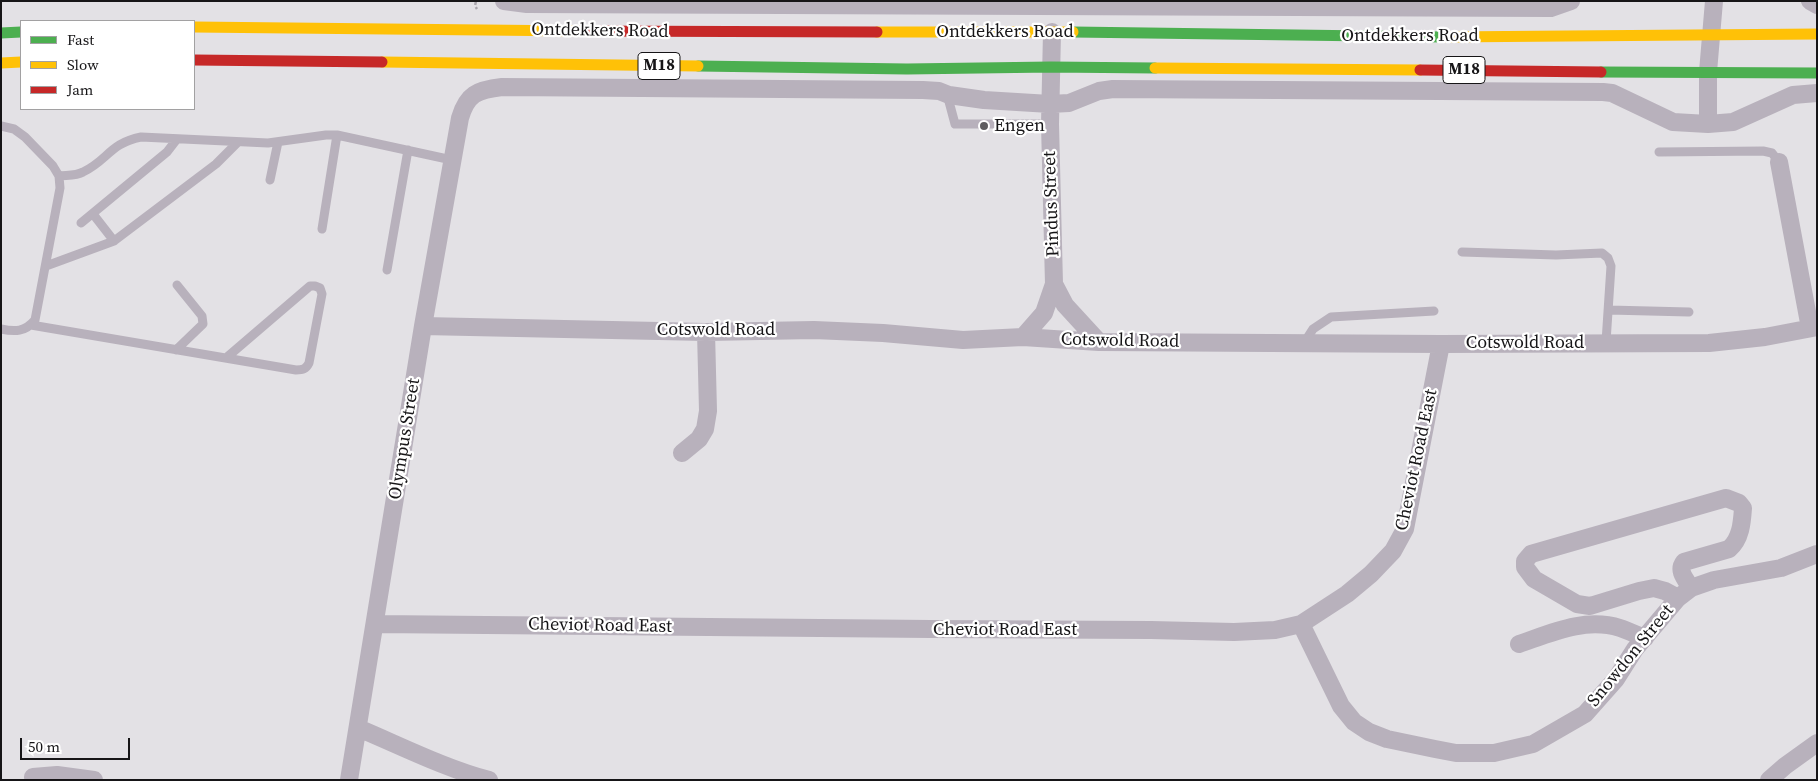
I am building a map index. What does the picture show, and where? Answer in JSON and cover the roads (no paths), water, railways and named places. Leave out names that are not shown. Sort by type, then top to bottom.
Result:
[{"type":"main road","name":"Ontdekkers Road","points":[[195,27],[734,32],[1052,32],[1393,38],[1817,34]]},
{"type":"main road","points":[[1,33],[20,32]]},
{"type":"main road","name":"Ontdekkers Road","points":[[195,60],[906,69],[1051,66],[1220,69],[1817,72]]},
{"type":"main road","points":[[1,63],[20,62]]},
{"type":"street","name":"Ontdekkers Road","points":[[504,1],[527,4],[1481,4],[1550,8],[1571,1]]},
{"type":"street","points":[[1708,124],[1708,72],[1714,1]]},
{"type":"street","points":[[1810,1],[1817,5]]},
{"type":"street","name":"Pindus Street","points":[[1023,337],[1044,313],[1054,284],[1050,124],[1052,32]]},
{"type":"street","name":"Olympus Street","points":[[349,780],[452,160],[460,118],[466,100],[482,90],[502,87],[923,90],[939,91],[947,94]]},
{"type":"street","points":[[947,94],[984,100],[1050,104],[1069,103],[1099,91],[1113,89],[1602,92],[1612,93],[1673,122],[1708,124],[1733,122],[1792,95],[1817,93]]},
{"type":"street","points":[[1779,162],[1814,328]]},
{"type":"street","points":[[1054,284],[1065,305],[1099,342]]},
{"type":"street","name":"Cotswold Road","points":[[424,326],[706,332],[814,330],[883,333],[964,340],[1023,337],[1099,342],[1441,344],[1709,343],[1765,337],[1814,328]]},
{"type":"street","points":[[682,453],[699,439],[705,429],[708,412],[706,332]]},
{"type":"street","name":"Cheviot Road East","points":[[375,624],[1234,632],[1274,630],[1301,624],[1347,594],[1372,574],[1393,551],[1405,529],[1441,344]]},
{"type":"street","points":[[1685,593],[1681,570],[1684,562],[1730,549],[1738,539],[1743,516],[1743,508],[1739,503],[1726,498],[1531,554],[1525,561],[1525,567],[1534,579],[1577,604],[1590,606],[1654,588],[1685,593],[1714,580],[1781,568],[1817,555]]},
{"type":"street","name":"Snowdon Street","points":[[1301,624],[1341,706],[1354,722],[1370,732],[1387,739],[1456,753],[1494,752],[1533,744],[1584,714],[1616,679],[1635,649],[1685,593]]},
{"type":"street","points":[[1519,644],[1569,627],[1588,624],[1618,627],[1645,638]]},
{"type":"street","points":[[358,728],[472,776],[489,780]]},
{"type":"street","points":[[1769,780],[1817,743]]},
{"type":"street","points":[[33,777],[57,775],[94,780]]},
{"type":"lane","points":[[947,94],[953,121],[958,125],[1050,124]]},
{"type":"lane","points":[[1,126],[14,129],[25,137],[54,166],[59,176],[60,188],[37,313],[30,325],[18,331],[1,329]]},
{"type":"lane","points":[[59,176],[82,173],[117,145],[129,139],[141,137],[278,142],[326,134],[452,160]]},
{"type":"lane","points":[[322,229],[338,135]]},
{"type":"lane","points":[[81,223],[167,152],[177,139]]},
{"type":"lane","points":[[46,266],[114,241],[216,164],[238,142]]},
{"type":"lane","points":[[270,180],[278,142]]},
{"type":"lane","points":[[387,270],[408,150]]},
{"type":"lane","points":[[1659,152],[1763,151],[1772,153],[1779,162]]},
{"type":"lane","points":[[93,214],[114,241]]},
{"type":"lane","points":[[1462,252],[1556,256],[1602,253],[1608,258],[1611,266],[1606,342]]},
{"type":"lane","points":[[176,350],[203,324],[204,320],[177,285]]},
{"type":"lane","points":[[30,325],[296,370],[307,367],[310,363],[322,294],[320,288],[310,286],[226,358]]},
{"type":"lane","points":[[1609,310],[1690,312]]},
{"type":"lane","points":[[1304,343],[1313,329],[1331,317],[1434,311]]},
{"type":"place","name":"Engen","points":[[984,126]]}]
